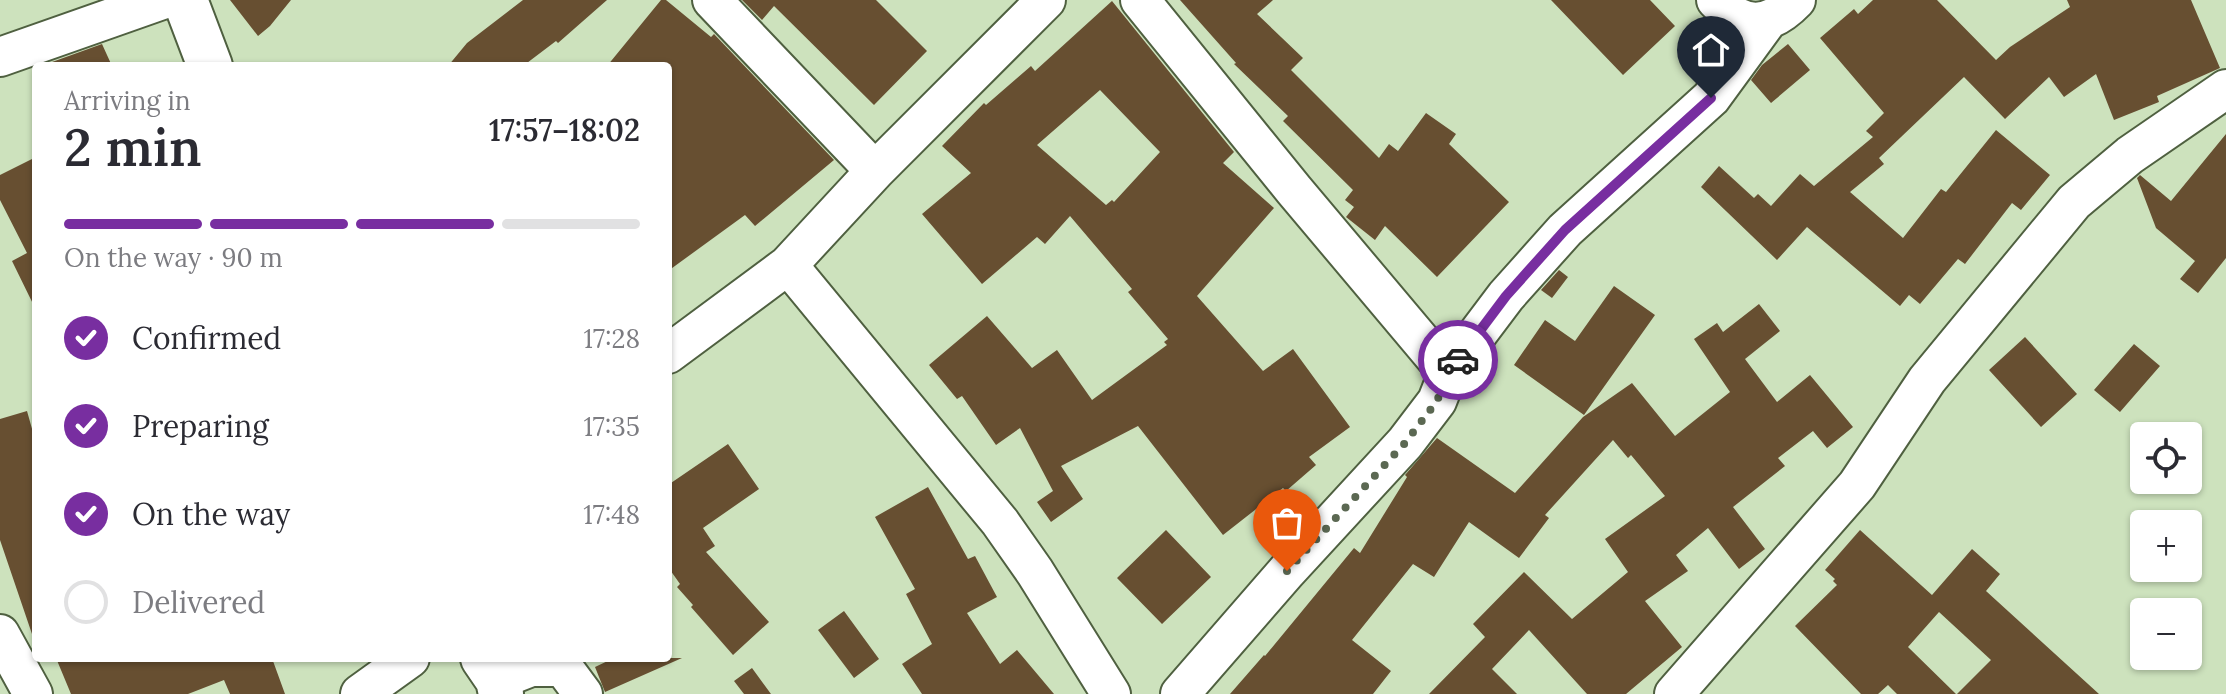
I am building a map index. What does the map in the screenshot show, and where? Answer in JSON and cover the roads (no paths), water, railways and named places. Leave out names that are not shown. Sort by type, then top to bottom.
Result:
[{"type":"main road","points":[[185,0],[208,62]]},
{"type":"street","points":[[0,57],[162,0]]},
{"type":"street","points":[[712,0],[875,171]]},
{"type":"street","points":[[672,351],[788,265],[875,171],[1046,0]]},
{"type":"street","points":[[1140,0],[1448,373]]},
{"type":"street","points":[[1716,0],[1731,16],[1749,22],[1782,10]]},
{"type":"street","points":[[1180,694],[1287,571],[1405,443],[1437,401],[1448,373],[1506,296],[1565,230],[1711,98],[1782,10]]},
{"type":"street","points":[[1674,694],[1857,485],[1927,380],[2074,202],[2130,155],[2226,89]]},
{"type":"street","points":[[788,265],[1000,522],[1111,694]]},
{"type":"street","points":[[0,634],[33,694]]},
{"type":"street","points":[[360,694],[404,662]]},
{"type":"street","points":[[494,677],[531,667],[563,667],[583,694]]}]
